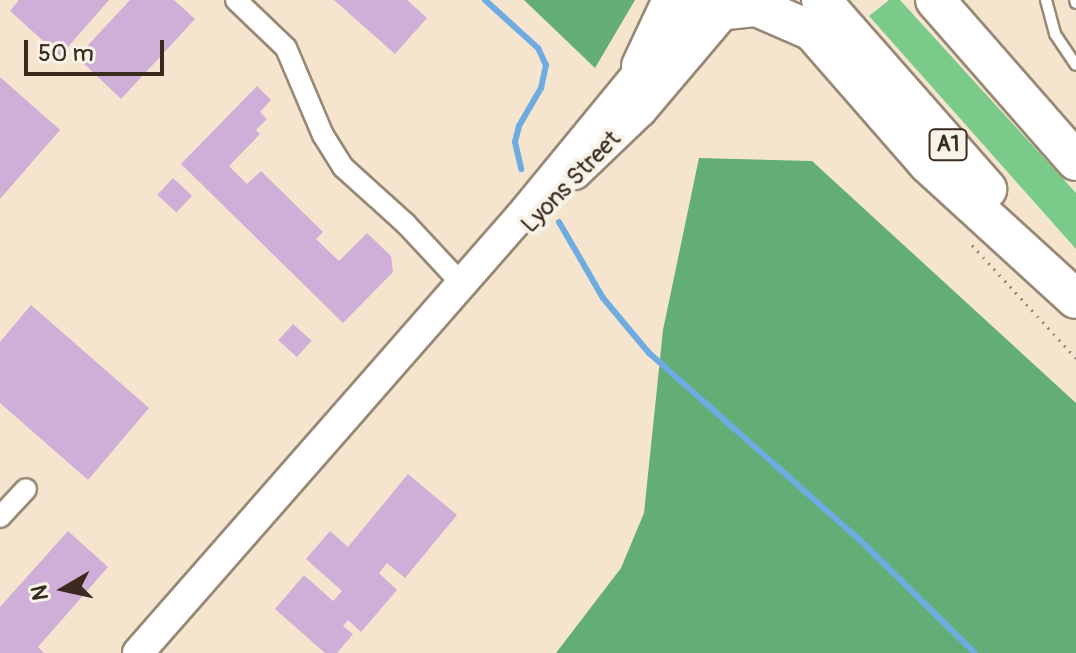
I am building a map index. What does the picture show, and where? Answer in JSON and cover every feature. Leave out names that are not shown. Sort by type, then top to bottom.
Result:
[{"type":"highway","points":[[641,66],[672,0]]},
{"type":"highway","name":"A1","points":[[821,0],[1076,291]]},
{"type":"highway","points":[[935,0],[1076,161]]},
{"type":"highway","points":[[964,0],[1076,134]]},
{"type":"highway","points":[[720,3],[757,7],[812,31],[928,164],[1076,299]]},
{"type":"street","points":[[236,0],[286,48],[323,135],[343,167],[406,224],[461,283]]},
{"type":"street","name":"Lyons Street","points":[[400,357],[443,318],[564,184],[641,111],[720,3]]},
{"type":"street","name":"Lyons Street","points":[[138,653],[520,217],[641,66],[720,3]]},
{"type":"street","points":[[0,517],[26,489]]},
{"type":"lane","points":[[1046,0],[1055,34],[1076,65]]},
{"type":"green space","points":[[524,0],[635,0],[595,68]]},
{"type":"green space","points":[[889,0],[900,0],[1076,193],[1076,249],[869,16]]},
{"type":"green space","points":[[699,158],[812,161],[1076,403],[1076,653],[556,653],[621,568],[644,513],[663,330]]},
{"type":"building","points":[[19,0],[109,0],[60,56],[10,11]]},
{"type":"building","points":[[130,0],[174,0],[195,19],[121,99],[77,57]]},
{"type":"building","points":[[334,0],[407,0],[427,18],[395,54]]},
{"type":"building","points":[[0,77],[60,130],[0,199]]},
{"type":"building","points":[[257,86],[271,100],[260,112],[267,119],[256,130],[260,134],[229,166],[247,184],[261,171],[323,232],[316,239],[339,261],[367,233],[391,256],[393,272],[343,323],[181,164]]},
{"type":"building","points":[[173,178],[192,196],[176,213],[157,195]]},
{"type":"building","points":[[31,305],[149,408],[88,480],[0,403],[0,342]]},
{"type":"building","points":[[293,324],[312,341],[297,357],[278,340]]},
{"type":"building","points":[[408,474],[457,515],[405,578],[387,563],[379,573],[397,590],[361,632],[348,620],[343,626],[353,634],[337,653],[325,653],[275,609],[304,575],[333,601],[342,591],[306,559],[330,531],[348,547]]},
{"type":"building","points":[[68,531],[108,567],[38,647],[44,653],[0,653],[0,607]]},
{"type":"waterway","points":[[485,0],[538,48],[546,65],[541,88],[519,126],[515,142],[521,169]]},
{"type":"waterway","points":[[559,222],[603,298],[649,353],[865,545],[975,653]]}]
